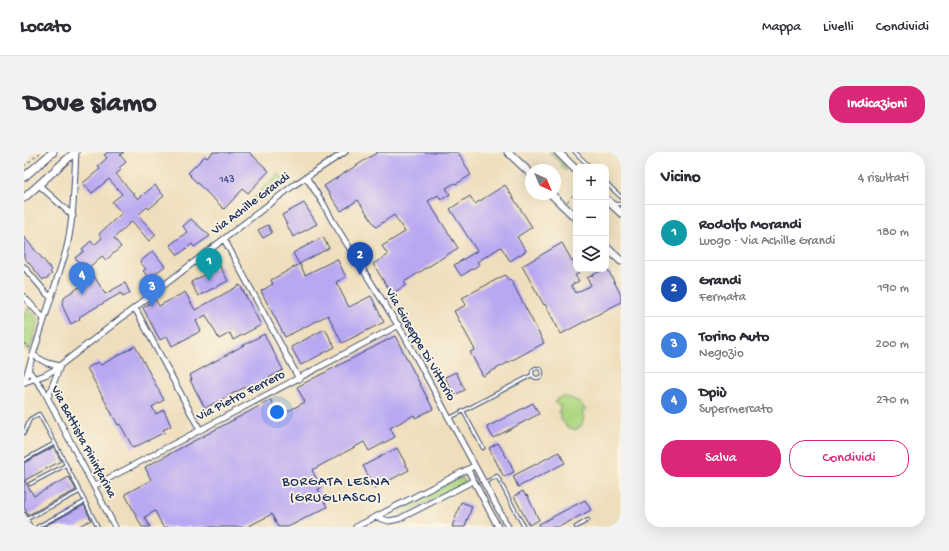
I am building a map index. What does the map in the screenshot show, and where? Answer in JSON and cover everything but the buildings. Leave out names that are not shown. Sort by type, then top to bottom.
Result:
[{"type":"street","points":[[24,177],[53,152]]},
{"type":"street","points":[[24,198],[76,152]]},
{"type":"street","points":[[24,383],[66,250],[73,216],[76,152]]},
{"type":"street","name":"Via Achille Grandi","points":[[24,383],[48,374],[60,366],[224,238],[306,177],[345,152]]},
{"type":"street","points":[[508,152],[525,168]]},
{"type":"street","points":[[558,152],[573,167]]},
{"type":"street","name":"Via Giuseppe Di Vittorio","points":[[306,177],[399,325],[508,527]]},
{"type":"street","points":[[39,186],[73,216]]},
{"type":"street","points":[[558,200],[573,215]]},
{"type":"street","points":[[607,200],[621,213]]},
{"type":"street","points":[[224,238],[299,379]]},
{"type":"street","points":[[609,250],[621,261]]},
{"type":"street","points":[[613,253],[621,257]]},
{"type":"street","points":[[24,267],[51,297]]},
{"type":"street","points":[[24,297],[44,319]]},
{"type":"street","points":[[135,308],[200,430]]},
{"type":"street","name":"Via Pietro Ferrero","points":[[94,486],[399,325]]},
{"type":"street","points":[[33,355],[47,363],[60,366],[48,397]]},
{"type":"street","name":"Via Battista Pininfarina","points":[[28,370],[36,378],[48,397],[115,527]]},
{"type":"street","points":[[356,527],[474,466]]},
{"type":"street","points":[[468,470],[497,526]]},
{"type":"street","points":[[376,517],[389,521],[399,519],[473,481]]},
{"type":"lane","points":[[574,152],[587,164]]},
{"type":"lane","points":[[609,186],[621,197]]},
{"type":"lane","points":[[612,205],[621,204]]},
{"type":"lane","points":[[449,419],[532,375]]},
{"type":"lane","points":[[463,412],[483,448]]},
{"type":"lane","points":[[24,433],[30,419],[39,414],[98,527]]},
{"type":"lane","points":[[24,460],[55,443]]},
{"type":"lane","points":[[30,484],[66,465]]},
{"type":"lane","points":[[484,483],[497,476],[524,527]]},
{"type":"lane","points":[[27,519],[79,492]]},
{"type":"lane","points":[[37,527],[84,502]]},
{"type":"lane","points":[[24,514],[31,527]]},
{"type":"lane","points":[[497,526],[504,520]]},
{"type":"lane","points":[[576,527],[588,520]]},
{"type":"path","points":[[24,166],[40,152]]},
{"type":"path","points":[[563,205],[573,195]]},
{"type":"path","points":[[24,343],[35,349]]},
{"type":"green space","points":[[549,152],[552,152],[565,164],[566,171],[561,167],[561,164]]},
{"type":"green space","points":[[278,174],[284,180],[235,218],[234,217]]},
{"type":"green space","points":[[28,308],[39,320],[29,352],[24,348],[24,312]]},
{"type":"green space","points":[[560,397],[568,397],[574,400],[581,404],[586,410],[582,411],[584,418],[581,426],[576,430],[567,427],[560,418],[560,412],[558,412],[561,406],[555,403]]},
{"type":"green space","points":[[462,477],[465,483],[401,516],[399,510]]},
{"type":"place","name":"Grandi","points":[[360,275]]},
{"type":"place","name":"Rodolfo Morandi","points":[[209,281]]},
{"type":"place","name":"Dpiù","points":[[82,295]]},
{"type":"place","name":"Torino Auto","points":[[152,307]]},
{"type":"district","name":"BORGATA LESNA (GRUGLIASCO)","points":[[336,490]]}]
